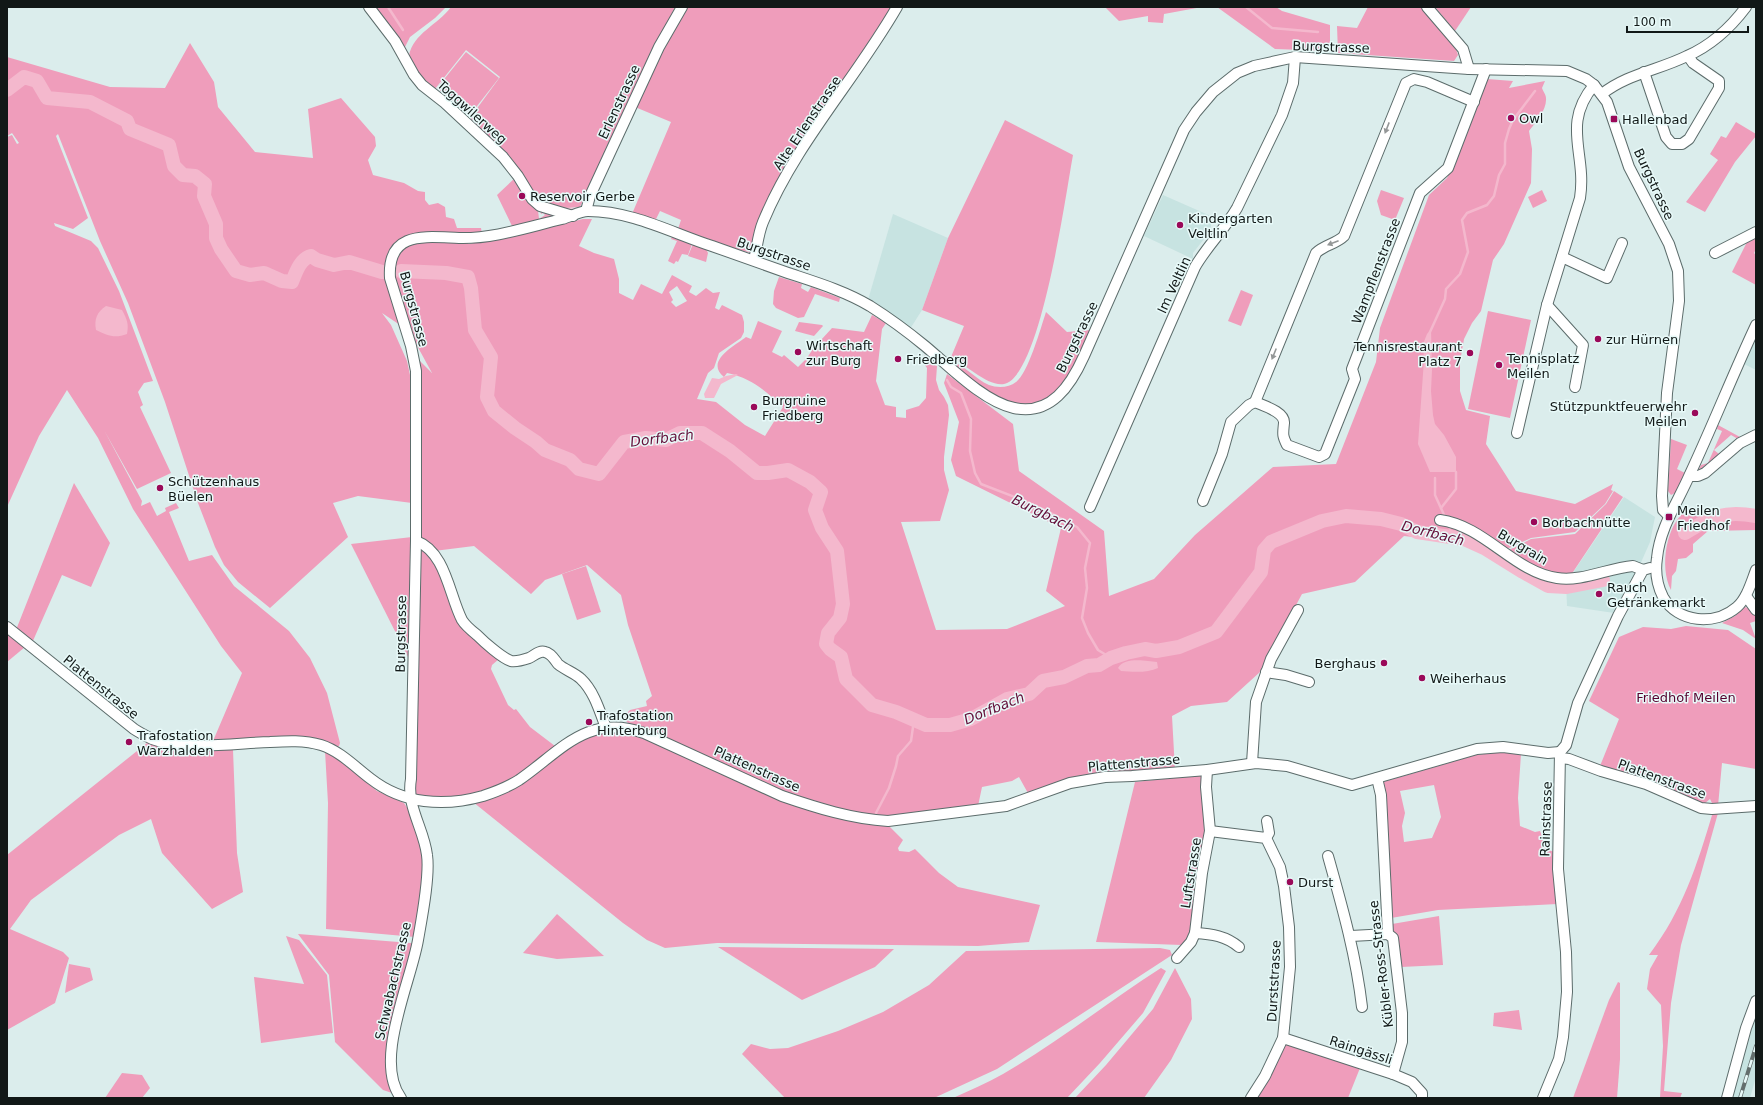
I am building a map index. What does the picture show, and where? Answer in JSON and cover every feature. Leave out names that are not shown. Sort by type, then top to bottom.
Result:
[{"type":"street","name":"Toggwilerweg","points":[[369,7],[395,41],[418,80],[503,157],[536,203],[540,206],[573,216]]},
{"type":"street","name":"Erlenstrasse","points":[[586,211],[590,196],[659,47],[682,7]]},
{"type":"street","name":"Alte Erlenstrasse","points":[[754,260],[763,223],[780,188],[806,144],[872,49],[897,7]]},
{"type":"street","points":[[1427,7],[1463,49],[1469,69]]},
{"type":"street","points":[[1602,94],[1615,84],[1688,56],[1712,41],[1736,20],[1746,7]]},
{"type":"street","points":[[1644,72],[1666,137],[1672,144],[1682,144],[1689,139],[1719,88],[1720,81],[1693,63],[1688,56]]},
{"type":"street","name":"Burgstrasse","points":[[410,799],[416,541],[416,370],[411,346],[390,278],[390,262],[393,254],[398,248],[410,240],[419,237],[479,237],[514,231],[573,216],[586,211],[638,219],[677,235],[754,260],[832,289],[869,305],[924,345],[994,401],[1013,408],[1024,410],[1042,407],[1052,402],[1062,393],[1078,370],[1184,130],[1196,112],[1213,92],[1237,73],[1254,66],[1295,57],[1469,69],[1567,71],[1586,79],[1594,85],[1602,94],[1611,110],[1629,167],[1669,244],[1678,271],[1679,301],[1667,393],[1662,496],[1663,510],[1669,516]]},
{"type":"street","name":"Im Veltlin","points":[[1090,507],[1195,267],[1204,252],[1229,222],[1282,115],[1293,83],[1295,57]]},
{"type":"street","name":"Wampflenstrasse","points":[[1255,402],[1281,415],[1284,421],[1282,436],[1287,445],[1319,457],[1325,454],[1355,379],[1352,369],[1420,193],[1448,168],[1486,69]]},
{"type":"street","points":[[1203,501],[1222,454],[1231,422],[1249,405],[1255,402],[1316,253],[1322,247],[1338,242],[1344,236],[1401,92],[1406,83],[1414,79],[1427,82],[1474,102]]},
{"type":"street","points":[[1517,433],[1547,305],[1576,211],[1582,184],[1576,125],[1578,114],[1585,98],[1594,85]]},
{"type":"street","points":[[1715,253],[1756,232]]},
{"type":"street","points":[[1562,257],[1607,278],[1622,242]]},
{"type":"street","points":[[1547,305],[1583,345],[1575,387]]},
{"type":"street","points":[[1756,325],[1690,476],[1662,532],[1656,568],[1659,586],[1664,599],[1679,612],[1695,619],[1713,619],[1722,617],[1737,607],[1746,596],[1756,570]]},
{"type":"street","points":[[1690,476],[1698,476],[1705,473],[1740,443],[1756,435]]},
{"type":"street","name":"Burgrain","points":[[1440,520],[1454,522],[1475,532],[1532,570],[1552,578],[1570,578],[1633,566],[1643,570]]},
{"type":"street","points":[[416,541],[426,546],[436,558],[463,621],[476,635],[511,661],[519,661],[540,652],[545,651],[549,653],[559,665],[580,678],[585,684],[600,710],[606,728]]},
{"type":"street","points":[[1643,570],[1656,568]]},
{"type":"street","name":"Rainstrasse","points":[[1543,1098],[1559,1059],[1563,1037],[1567,992],[1566,952],[1558,869],[1561,755],[1566,745],[1578,703],[1612,628],[1643,570]]},
{"type":"street","points":[[1746,596],[1756,610]]},
{"type":"street","points":[[1252,763],[1256,702],[1266,672],[1298,610]]},
{"type":"street","name":"Plattenstrasse","points":[[7,627],[134,730],[153,739],[174,744],[287,741],[322,745],[341,755],[378,784],[400,796],[432,802],[467,800],[501,789],[518,780],[567,742],[584,734],[606,728],[627,728],[644,733],[782,796],[845,816],[869,820],[888,821],[1006,806],[1070,783],[1105,777],[1207,770],[1252,763],[1278,764],[1352,785],[1477,749],[1502,747],[1561,755],[1600,771],[1646,784],[1701,808],[1712,809],[1756,806]]},
{"type":"street","points":[[1266,672],[1309,682]]},
{"type":"street","name":"Luftstrasse","points":[[1195,933],[1202,873],[1210,831],[1206,787],[1207,770]]},
{"type":"street","name":"Kübler-Ross-Strasse","points":[[1377,778],[1381,795],[1388,934],[1394,938],[1402,1013],[1402,1042],[1393,1074]]},
{"type":"street","name":"Schwabachstrasse","points":[[401,1098],[395,1087],[392,1074],[391,1044],[418,941],[428,864],[426,844],[410,799]]},
{"type":"street","name":"Durststrasse","points":[[1252,1098],[1266,1076],[1283,1038],[1290,967],[1289,927],[1280,866],[1266,838],[1269,833],[1267,820]]},
{"type":"street","points":[[1210,831],[1266,838]]},
{"type":"street","points":[[1328,856],[1351,936],[1359,978],[1362,1007]]},
{"type":"street","points":[[1176,958],[1191,942],[1195,933],[1209,934],[1226,938],[1239,947]]},
{"type":"street","points":[[1351,936],[1388,934]]},
{"type":"street","points":[[1727,1098],[1746,1028],[1756,1001]]},
{"type":"street","name":"Raingässli","points":[[1283,1038],[1393,1074],[1412,1082],[1422,1093],[1422,1098]]},
{"type":"shaded area","name":"Kindergarten Veltlin","points":[[1163,195],[1213,217],[1211,220],[1211,230],[1193,253],[1193,259],[1144,236]]},
{"type":"shaded area","points":[[893,214],[948,238],[922,310],[910,329],[868,300]]},
{"type":"shaded area","points":[[106,306],[122,310],[127,322],[127,334],[114,336],[107,335],[96,330],[95,322],[97,316]]},
{"type":"shaded area","points":[[1431,329],[1431,391],[1433,415],[1435,424],[1444,435],[1456,457],[1456,472],[1430,472],[1418,444],[1424,360],[1423,344]]},
{"type":"shaded area","points":[[1756,338],[1756,370],[1744,364]]},
{"type":"shaded area","points":[[736,374],[738,375],[721,384],[714,398],[705,398],[704,394],[712,378],[719,379]]},
{"type":"shaded area","points":[[1624,497],[1655,517],[1650,542],[1635,576],[1614,613],[1567,606],[1566,583]]},
{"type":"shaded area","points":[[1135,660],[1157,662],[1158,668],[1150,671],[1135,672],[1121,671],[1118,668],[1123,663]]},
{"type":"shaded area","points":[[1756,1009],[1756,1077],[1750,1098],[1731,1098]]},
{"type":"green space","points":[[373,7],[446,7],[435,18],[410,37],[404,49]]},
{"type":"green space","points":[[451,7],[675,7],[580,207],[566,208],[551,206],[540,201],[503,151],[470,118],[500,77],[466,50],[435,89],[422,81],[409,56],[411,48],[415,41]]},
{"type":"green space","points":[[685,7],[895,7],[795,157],[751,253],[713,243],[678,229],[681,220],[660,211],[655,221],[632,214],[671,122],[635,107],[663,47]]},
{"type":"green space","points":[[1105,7],[1202,7],[1164,14],[1163,23],[1148,22],[1148,16],[1119,21]]},
{"type":"green space","points":[[1217,7],[1276,7],[1282,11],[1330,25],[1330,51],[1275,49]]},
{"type":"green space","points":[[1368,7],[1422,7],[1455,46],[1458,55],[1454,61],[1338,53],[1337,26],[1357,28]]},
{"type":"green space","points":[[1435,7],[1471,7],[1455,31]]},
{"type":"green space","points":[[190,43],[214,82],[218,107],[255,152],[313,158],[308,109],[341,98],[375,137],[376,146],[368,160],[373,175],[404,183],[418,191],[425,192],[425,200],[429,205],[438,203],[445,207],[446,217],[454,219],[457,228],[481,228],[482,234],[468,236],[468,244],[514,236],[583,219],[592,219],[579,246],[594,253],[614,259],[619,279],[619,293],[633,300],[641,284],[662,294],[672,275],[692,286],[689,292],[696,296],[706,288],[713,293],[720,292],[715,308],[719,310],[722,305],[742,315],[744,332],[741,338],[719,353],[714,368],[708,373],[697,399],[716,402],[745,425],[765,436],[783,407],[758,386],[744,378],[727,373],[724,377],[719,371],[718,365],[720,359],[729,349],[746,337],[751,339],[758,321],[782,331],[772,352],[782,357],[784,355],[798,367],[807,358],[818,341],[820,343],[822,342],[821,340],[832,328],[864,332],[872,315],[886,323],[882,329],[876,381],[885,405],[896,407],[896,417],[906,418],[906,410],[919,406],[926,398],[927,368],[924,364],[924,355],[937,366],[936,380],[939,390],[948,405],[949,415],[944,470],[949,490],[940,521],[901,522],[936,630],[1007,629],[1065,606],[1046,591],[1061,528],[956,476],[951,460],[959,422],[944,383],[947,374],[1013,424],[1019,471],[1104,531],[1109,596],[1154,579],[1195,535],[1273,467],[1336,464],[1376,362],[1380,328],[1429,195],[1447,178],[1464,140],[1487,79],[1513,81],[1509,88],[1545,81],[1542,88],[1546,97],[1545,107],[1529,131],[1532,149],[1531,183],[1504,244],[1493,260],[1481,311],[1472,323],[1464,339],[1460,362],[1460,391],[1466,410],[1490,416],[1486,444],[1516,491],[1575,504],[1613,484],[1611,490],[1613,491],[1605,504],[1575,532],[1531,538],[1509,548],[1404,536],[1355,582],[1302,594],[1260,672],[1227,702],[1191,706],[1172,716],[1175,770],[1029,795],[1019,777],[1012,781],[982,787],[978,806],[887,817],[855,814],[786,794],[629,724],[625,720],[626,714],[630,710],[647,706],[646,701],[652,696],[628,625],[621,595],[587,565],[545,580],[531,594],[474,546],[434,551],[421,539],[418,531],[420,361],[432,373],[409,331],[382,313],[391,325],[407,361],[413,389],[412,503],[358,496],[333,503],[348,537],[270,608],[238,582],[224,565],[215,547],[198,503],[165,402],[128,303],[100,241],[58,134],[56,136],[88,218],[73,229],[54,223],[55,226],[91,241],[98,248],[119,291],[153,381],[144,383],[138,392],[143,405],[140,407],[171,473],[137,489],[104,430],[142,501],[141,506],[150,502],[157,516],[166,511],[165,508],[176,503],[179,508],[169,512],[189,561],[212,555],[234,586],[289,631],[310,658],[327,693],[340,743],[339,746],[336,747],[213,741],[242,673],[221,646],[133,509],[98,438],[67,390],[39,436],[7,507],[7,137],[12,135],[17,144],[19,143],[12,133],[7,136],[7,57],[110,87],[165,88]],"holes":[[[677,286],[687,301],[676,307],[671,302],[673,300],[669,292]]]},
{"type":"green space","points":[[466,52],[499,78],[470,115],[437,88]]},
{"type":"green space","points":[[1005,120],[1073,155],[1058,242],[1050,281],[1040,318],[1029,350],[1017,374],[1004,384],[998,384],[984,379],[951,357],[964,326],[922,310],[948,238]]},
{"type":"green space","points":[[1736,122],[1756,134],[1756,136],[1735,162],[1705,212],[1686,202],[1718,160],[1710,154],[1721,136],[1726,138]]},
{"type":"green space","points":[[516,177],[522,191],[521,194],[523,197],[526,197],[538,210],[539,219],[545,215],[543,213],[541,214],[540,209],[559,215],[513,228],[497,195]]},
{"type":"green space","points":[[1381,190],[1404,198],[1395,220],[1381,215],[1377,201]]},
{"type":"green space","points":[[1542,190],[1547,201],[1533,208],[1528,197]]},
{"type":"green space","points":[[1756,236],[1756,249],[1754,253],[1756,255],[1756,285],[1732,272],[1749,238]]},
{"type":"green space","points":[[672,237],[692,244],[688,255],[682,254],[678,262],[676,261],[674,264],[668,261],[677,241],[671,239]]},
{"type":"green space","points":[[693,244],[706,249],[708,253],[706,262],[688,256]]},
{"type":"green space","points":[[779,277],[802,284],[801,288],[808,292],[811,287],[840,298],[839,302],[815,294],[804,317],[798,318],[776,308],[773,304],[774,291]]},
{"type":"green space","points":[[1241,290],[1253,295],[1241,326],[1228,321]]},
{"type":"green space","name":"Tennisplatz Meilen","points":[[1488,311],[1531,320],[1510,418],[1468,409]]},
{"type":"green space","points":[[1046,312],[1067,332],[1090,330],[1068,376],[1047,398],[1033,404],[1017,404],[999,398],[980,386],[950,361],[989,385],[1003,387],[1013,384],[1021,377],[1025,370]]},
{"type":"green space","points":[[799,322],[823,326],[814,336],[795,331]]},
{"type":"green space","points":[[1718,425],[1740,437],[1738,439],[1731,435],[1714,450],[1719,454],[1702,468],[1699,469],[1701,465],[1708,463],[1722,431],[1717,429]]},
{"type":"green space","points":[[1671,439],[1687,445],[1677,469],[1685,473],[1675,493],[1671,495],[1668,491]]},
{"type":"green space","points":[[74,483],[110,543],[91,587],[62,575],[32,643],[16,630]]},
{"type":"green space","points":[[1614,491],[1623,497],[1571,575],[1548,573],[1507,551],[1531,539],[1575,534],[1606,504]]},
{"type":"green space","points":[[1688,509],[1728,511],[1756,518],[1756,530],[1708,531],[1693,544],[1693,552],[1686,558],[1678,559],[1676,571],[1672,576],[1671,590],[1667,580],[1666,570],[1665,558],[1667,546],[1674,524]]},
{"type":"green space","points":[[412,537],[410,661],[351,544]]},
{"type":"green space","points":[[420,549],[430,553],[462,624],[499,659],[492,665],[491,669],[508,705],[514,710],[516,709],[530,727],[555,746],[516,778],[493,789],[455,798],[432,798],[417,795],[415,792]]},
{"type":"green space","points":[[586,566],[601,612],[577,620],[562,574]]},
{"type":"green space","points":[[1745,607],[1751,610],[1755,616],[1756,621],[1750,623],[1756,639],[1743,630],[1722,623],[1735,616]]},
{"type":"green space","name":"Friedhof Meilen","points":[[1686,626],[1728,630],[1756,649],[1756,769],[1722,763],[1718,806],[1713,805],[1710,799],[1704,804],[1600,766],[1619,719],[1589,701],[1619,637],[1643,627],[1671,629]]},
{"type":"green space","points":[[7,633],[25,647],[7,662]]},
{"type":"green space","points":[[621,731],[641,735],[782,800],[889,826],[903,840],[898,848],[899,851],[909,852],[915,849],[939,873],[958,887],[1040,905],[1029,942],[978,946],[717,943],[665,948],[647,940],[623,923],[473,802],[591,734]]},
{"type":"green space","points":[[147,743],[158,745],[232,748],[237,853],[243,892],[212,909],[162,853],[151,819],[119,835],[31,900],[10,929],[63,952],[69,958],[55,1003],[7,1030],[7,855]]},
{"type":"green space","points":[[325,751],[340,761],[377,791],[404,803],[408,809],[418,830],[425,865],[415,937],[326,929],[328,803]]},
{"type":"green space","points":[[1501,752],[1521,754],[1518,798],[1520,826],[1535,832],[1540,831],[1542,836],[1546,836],[1547,849],[1556,853],[1557,904],[1438,910],[1391,918],[1383,782],[1476,755]],"holes":[[[1434,785],[1441,817],[1432,838],[1404,842],[1402,826],[1405,813],[1400,791]]]},
{"type":"green space","points":[[1201,775],[1202,804],[1206,834],[1191,933],[1182,945],[1096,942],[1135,782]]},
{"type":"green space","points":[[1713,812],[1718,813],[1681,945],[1671,1003],[1664,1091],[1682,1093],[1680,1098],[1660,1098],[1663,1046],[1661,1005],[1647,989],[1650,969],[1658,955],[1649,955],[1661,938],[1680,904],[1695,869]]},
{"type":"green space","points":[[557,914],[604,956],[557,959],[523,953]]},
{"type":"green space","points":[[1439,916],[1443,965],[1401,967],[1397,935],[1392,931],[1392,924]]},
{"type":"green space","points":[[298,934],[411,943],[415,946],[389,1040],[392,1093],[383,1090],[335,1042],[329,975]]},
{"type":"green space","points":[[286,936],[299,940],[327,975],[333,1033],[261,1043],[254,977],[304,984]]},
{"type":"green space","points":[[718,947],[894,949],[875,967],[802,1000]]},
{"type":"green space","points":[[1160,948],[1170,950],[1172,955],[997,1069],[934,1098],[785,1098],[742,1054],[751,1044],[770,1049],[788,1048],[838,1031],[883,1012],[929,985],[966,951]]},
{"type":"green space","points":[[69,964],[90,968],[93,980],[65,993]]},
{"type":"green space","points":[[1161,968],[1166,971],[1143,1013],[1100,1063],[1067,1098],[953,1098],[997,1077],[1023,1062]]},
{"type":"green space","points":[[1175,968],[1191,999],[1192,1019],[1171,1060],[1144,1098],[1075,1098],[1106,1065],[1153,1009]]},
{"type":"green space","points":[[1618,982],[1620,983],[1620,1059],[1617,1098],[1573,1098],[1609,1000]]},
{"type":"green space","points":[[1519,1010],[1522,1030],[1493,1026],[1494,1013]]},
{"type":"green space","points":[[1284,1042],[1360,1068],[1348,1098],[1257,1098]]},
{"type":"green space","points":[[122,1073],[142,1075],[150,1088],[142,1098],[105,1098]]},
{"type":"waterway","name":"Burgbach","points":[[388,7],[403,30]]},
{"type":"waterway","points":[[1246,7],[1272,28],[1318,32]]},
{"type":"waterway","name":"Dorfbach","points":[[7,90],[24,77],[37,81],[47,98],[90,102],[127,121],[130,129],[169,145],[174,166],[183,175],[195,176],[205,184],[204,196],[216,224],[216,238],[221,249],[236,271],[250,275],[264,273],[282,281],[292,282],[301,263],[311,256],[317,260],[334,265],[349,262],[382,272]]},
{"type":"waterway","points":[[1430,332],[1445,299],[1446,289],[1460,274],[1468,252],[1462,220],[1467,213],[1487,205],[1494,196],[1499,175],[1505,164],[1505,143],[1509,129],[1513,120],[1535,91]]},
{"type":"waterway","name":"Burgbach","points":[[564,209],[576,210]]},
{"type":"waterway","name":"Dorfbach","points":[[401,271],[446,273],[468,277],[471,288],[475,330],[491,357],[487,397],[494,411],[545,450],[570,460],[579,469],[599,474],[624,442],[646,438],[666,440],[680,433],[702,433],[730,451],[757,473],[788,470],[810,482],[821,492],[815,510],[822,528],[837,551],[843,604],[840,618],[828,633],[826,644],[841,657],[846,679],[872,705],[896,712],[926,725],[950,725],[971,719],[1007,699],[1029,694],[1043,681],[1064,677],[1087,666],[1099,665],[1111,658],[1126,653],[1145,649],[1156,651],[1179,647],[1216,632],[1261,572],[1264,550],[1271,542],[1322,521],[1346,516],[1381,519],[1401,524],[1417,532],[1464,539],[1486,549],[1548,586],[1567,587],[1603,580]]},
{"type":"waterway","name":"Burgbach","points":[[947,380],[951,387],[961,393],[971,419],[970,451],[975,473],[981,484],[1047,511],[1077,527],[1090,543],[1085,568],[1087,588],[1082,618],[1088,633],[1098,650],[1111,658]]},
{"type":"waterway","points":[[1441,508],[1456,489],[1456,472]]},
{"type":"waterway","points":[[1435,478],[1435,495],[1445,517]]},
{"type":"waterway","name":"Dorfbach","points":[[1685,533],[1718,516],[1735,514],[1756,516]]},
{"type":"waterway","points":[[1449,525],[1452,537]]},
{"type":"waterway","points":[[876,813],[889,788],[898,756],[911,741],[914,720]]},
{"type":"railway","points":[[1740,1098],[1756,1046]]},
{"type":"place","name":"Owl","points":[[1511,118]]},
{"type":"place","name":"Hallenbad","points":[[1614,119]]},
{"type":"place","name":"Reservoir Gerbe","points":[[522,196]]},
{"type":"place","name":"Kindergarten Veltlin","points":[[1180,225]]},
{"type":"place","name":"zur Hürnen","points":[[1598,339]]},
{"type":"place","name":"Wirtschaft zur Burg","points":[[798,352]]},
{"type":"place","name":"Tennisrestaurant Platz 7","points":[[1470,353]]},
{"type":"place","name":"Friedberg","points":[[898,359]]},
{"type":"place","name":"Tennisplatz Meilen","points":[[1499,365]]},
{"type":"place","name":"Burgruine Friedberg","points":[[754,407]]},
{"type":"place","name":"Stützpunktfeuerwehr Meilen","points":[[1695,413]]},
{"type":"place","name":"Schützenhaus Büelen","points":[[160,488]]},
{"type":"place","name":"Meilen Friedhof","points":[[1669,517]]},
{"type":"place","name":"Borbachnütte","points":[[1534,522]]},
{"type":"place","name":"Rauch Getränkemarkt","points":[[1599,594]]},
{"type":"place","name":"Berghaus","points":[[1384,663]]},
{"type":"place","name":"Weiherhaus","points":[[1422,678]]},
{"type":"place","name":"Trafostation Hinterburg","points":[[589,722]]},
{"type":"place","name":"Trafostation Warzhalden","points":[[129,742]]},
{"type":"place","name":"Durst","points":[[1290,882]]}]
